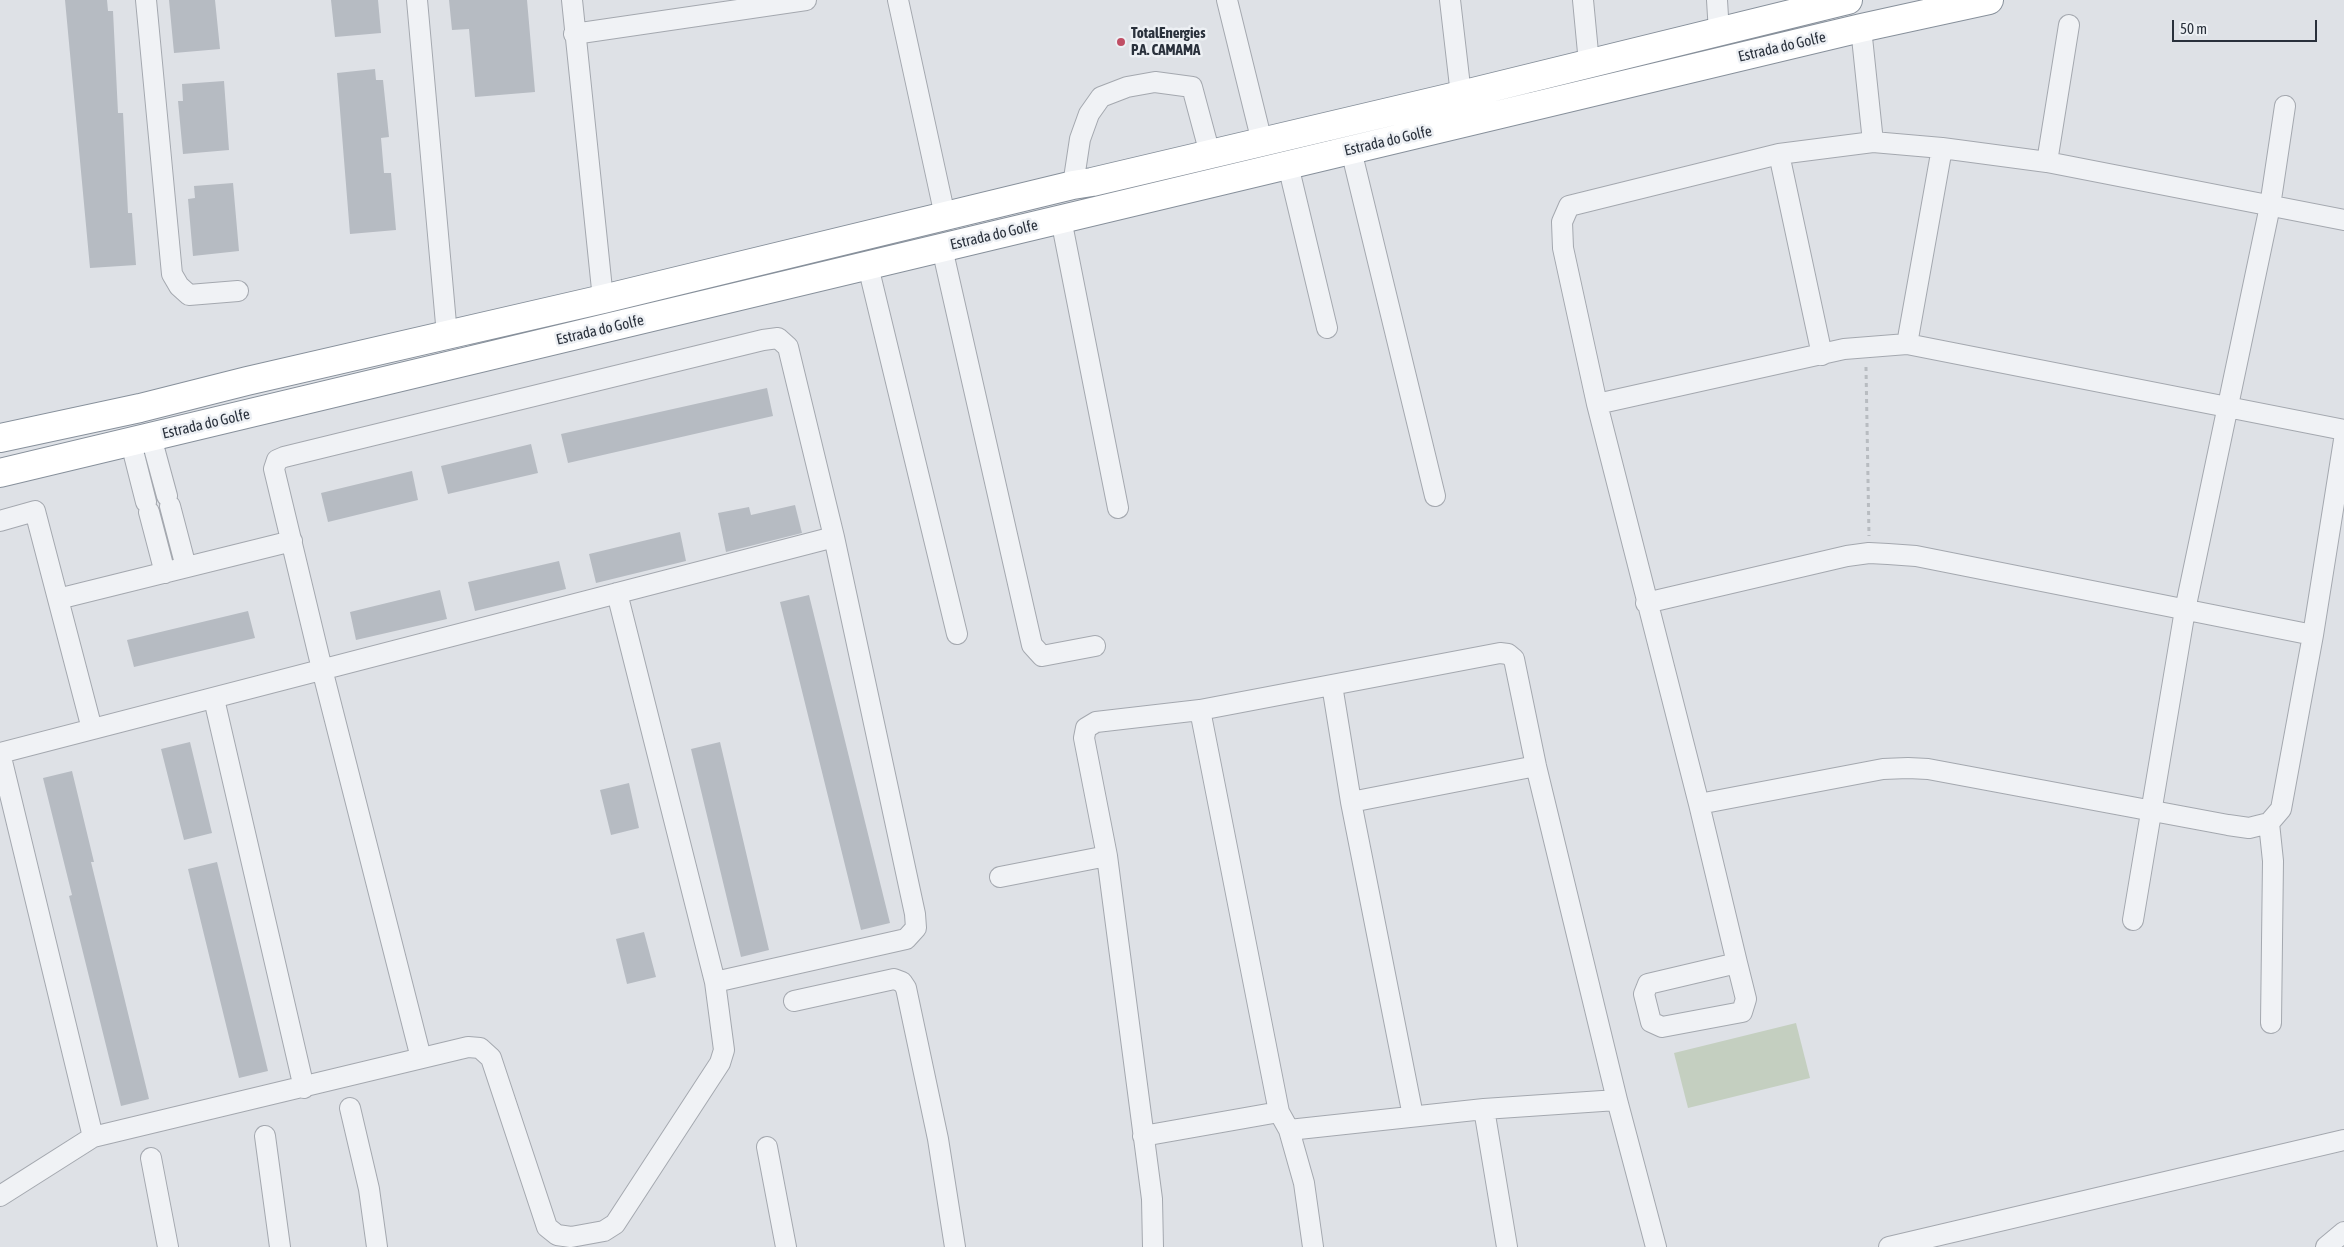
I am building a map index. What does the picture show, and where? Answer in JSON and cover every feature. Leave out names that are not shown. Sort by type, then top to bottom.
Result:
[{"type":"highway","name":"Estrada do Golfe","points":[[0,438],[140,408],[603,299],[1073,184],[1092,182],[1461,95],[1848,0]]},
{"type":"highway","name":"Estrada do Golfe","points":[[0,473],[1861,28],[1989,0]]},
{"type":"street","points":[[146,0],[172,274],[179,286],[189,295],[238,291]]},
{"type":"street","points":[[417,0],[447,335]]},
{"type":"street","points":[[572,0],[574,34],[603,299]]},
{"type":"street","points":[[574,34],[806,0]]},
{"type":"street","points":[[898,0],[945,216]]},
{"type":"street","points":[[1227,0],[1262,142]]},
{"type":"street","points":[[1450,0],[1461,95]]},
{"type":"street","points":[[1583,0],[1589,63]]},
{"type":"street","points":[[1717,0],[1719,33]]},
{"type":"street","points":[[2047,162],[2069,25]]},
{"type":"street","points":[[1861,28],[1873,142]]},
{"type":"street","points":[[1073,184],[1080,139],[1089,114],[1101,97],[1155,82],[1192,88],[1210,154]]},
{"type":"street","points":[[2133,920],[2185,610],[2226,407],[2270,206],[2286,106]]},
{"type":"street","points":[[1737,963],[1648,984],[1644,994],[1651,1022],[1662,1027],[1742,1012],[1746,999],[1699,804],[1646,603],[1597,404],[1563,248],[1562,222],[1569,206],[1779,154],[1873,142],[1942,148],[2047,162],[2344,220]]},
{"type":"street","points":[[1908,344],[1942,148]]},
{"type":"street","points":[[1351,150],[1435,496]]},
{"type":"street","points":[[1779,154],[1822,356]]},
{"type":"street","points":[[1288,165],[1327,328]]},
{"type":"street","points":[[1061,220],[1118,508]]},
{"type":"street","points":[[942,248],[1032,645],[1042,656],[1095,646]]},
{"type":"street","points":[[868,266],[957,634]]},
{"type":"street","points":[[421,1058],[322,669],[274,469],[277,460],[763,340],[778,338],[788,347],[834,536],[913,904],[916,928],[906,939],[715,982]]},
{"type":"street","points":[[1597,404],[1822,356],[1844,349],[1908,344],[2344,430]]},
{"type":"street","points":[[141,440],[168,501],[186,568]]},
{"type":"street","points":[[141,440],[147,507],[165,573]]},
{"type":"street","points":[[1699,804],[1883,769],[1908,768],[1928,769],[2249,828],[2269,823],[2282,809],[2313,635],[2344,440]]},
{"type":"street","points":[[0,521],[35,511],[92,729]]},
{"type":"street","points":[[93,1137],[0,753],[214,699],[322,669],[834,536]]},
{"type":"street","points":[[58,599],[292,541]]},
{"type":"street","points":[[1646,603],[1869,553],[1916,556],[2313,635]]},
{"type":"street","points":[[0,1196],[93,1137],[304,1088],[468,1047],[480,1048],[491,1058],[547,1228],[557,1235],[571,1236],[604,1231],[615,1224],[720,1063],[724,1050],[715,982],[618,593]]},
{"type":"street","points":[[1153,1247],[1152,1199],[1107,856],[1084,738],[1086,728],[1096,722],[1200,710],[1500,653],[1508,654],[1514,659],[1536,766],[1617,1100],[1656,1247]]},
{"type":"street","points":[[1332,685],[1351,802],[1412,1116]]},
{"type":"street","points":[[214,699],[304,1088]]},
{"type":"street","points":[[1200,710],[1279,1112],[1289,1130],[1304,1184],[1314,1247]]},
{"type":"street","points":[[1351,802],[1536,766]]},
{"type":"street","points":[[2269,823],[2273,861],[2271,1023]]},
{"type":"street","points":[[1000,877],[1107,856]]},
{"type":"street","points":[[794,1001],[894,979],[902,982],[906,988],[938,1139],[955,1247]]},
{"type":"street","points":[[1289,1130],[1484,1109],[1617,1100]]},
{"type":"street","points":[[350,1108],[369,1189],[376,1247]]},
{"type":"street","points":[[1484,1109],[1507,1247]]},
{"type":"street","points":[[1143,1136],[1279,1112]]},
{"type":"street","points":[[264,1136],[280,1247]]},
{"type":"street","points":[[1889,1247],[2344,1140]]},
{"type":"street","points":[[767,1147],[786,1247]]},
{"type":"street","points":[[151,1158],[168,1247]]},
{"type":"street","points":[[2326,1247],[2344,1232]]},
{"type":"path","points":[[1866,346],[1869,553]]},
{"type":"green space","points":[[1796,1023],[1810,1078],[1688,1108],[1674,1053]]},
{"type":"building","points":[[65,0],[107,0],[108,11],[113,11],[118,113],[123,113],[128,213],[132,213],[136,265],[90,268]]},
{"type":"building","points":[[169,0],[215,0],[220,49],[174,53]]},
{"type":"building","points":[[331,0],[378,0],[381,33],[335,37]]},
{"type":"building","points":[[449,0],[527,0],[535,92],[475,97],[469,29],[452,30]]},
{"type":"building","points":[[375,69],[376,80],[383,80],[389,137],[381,138],[384,173],[391,173],[396,230],[350,234],[337,73]]},
{"type":"building","points":[[224,81],[229,150],[183,154],[178,101],[183,101],[182,84]]},
{"type":"building","points":[[233,183],[239,251],[193,256],[188,199],[195,198],[194,186]]},
{"type":"building","points":[[767,388],[773,416],[568,463],[561,434]]},
{"type":"building","points":[[531,444],[538,473],[448,494],[441,466]]},
{"type":"building","points":[[412,471],[418,500],[328,522],[321,493]]},
{"type":"building","points":[[795,505],[802,533],[726,552],[718,513],[749,507],[751,515]]},
{"type":"building","points":[[680,532],[686,561],[596,583],[589,554]]},
{"type":"building","points":[[559,561],[566,589],[475,611],[468,582]]},
{"type":"building","points":[[440,590],[447,619],[356,640],[350,612]]},
{"type":"building","points":[[809,595],[890,923],[861,930],[780,602]]},
{"type":"building","points":[[248,611],[255,638],[134,667],[127,640]]},
{"type":"building","points":[[190,742],[212,833],[184,840],[161,749]]},
{"type":"building","points":[[720,742],[769,950],[741,957],[691,749]]},
{"type":"building","points":[[72,771],[94,862],[91,862],[149,1099],[121,1106],[69,896],[72,895],[43,778]]},
{"type":"building","points":[[629,783],[639,828],[611,835],[600,790]]},
{"type":"building","points":[[217,862],[268,1071],[239,1078],[188,869]]},
{"type":"building","points":[[644,932],[656,977],[627,984],[616,939]]},
{"type":"place","name":"TotalEnergies P.A. CAMAMA","points":[[1121,42]]}]
